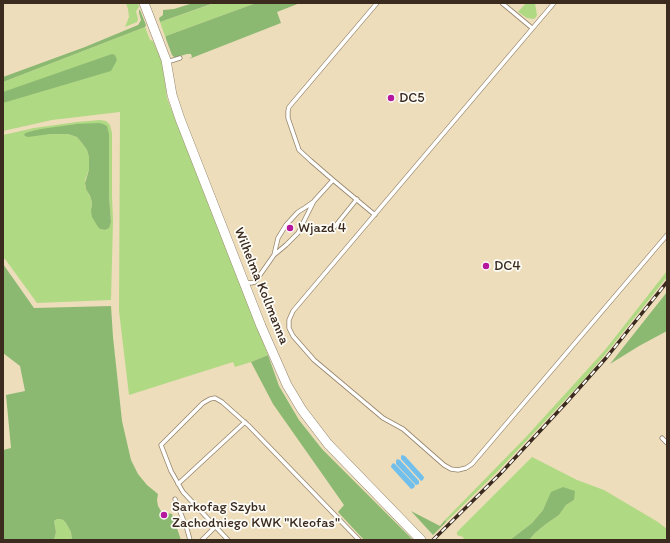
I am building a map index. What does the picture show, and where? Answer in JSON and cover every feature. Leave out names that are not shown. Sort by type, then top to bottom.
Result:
[{"type":"street","name":"Wilhelma Kollmanna","points":[[144,3],[166,62],[174,101],[244,282],[286,385],[328,444],[421,540]]},
{"type":"lane","points":[[375,215],[310,161],[299,150],[288,118],[288,111],[289,107],[377,3]]},
{"type":"lane","points":[[502,3],[532,28]]},
{"type":"lane","points":[[554,3],[294,311],[289,320],[289,328],[293,336],[314,360],[371,409],[383,418],[403,429],[444,465],[451,469],[458,470],[466,468],[472,464],[667,235]]},
{"type":"lane","points":[[166,62],[180,58]]},
{"type":"lane","points":[[274,255],[278,238],[286,225],[298,212],[314,201],[333,180]]},
{"type":"lane","points":[[332,230],[357,199]]},
{"type":"lane","points":[[244,282],[255,282],[274,255],[286,246],[298,233],[314,201]]},
{"type":"lane","points":[[228,540],[183,492],[171,471],[161,445],[203,403],[214,398],[222,402],[245,422],[359,540]]},
{"type":"lane","points":[[178,484],[245,422]]},
{"type":"lane","points":[[662,438],[667,443]]},
{"type":"lane","points":[[175,499],[190,540]]},
{"type":"lane","points":[[202,540],[220,522]]},
{"type":"green space","points":[[126,3],[138,3],[139,7],[136,11],[138,19],[137,22],[125,27],[129,17]]},
{"type":"green space","points":[[193,3],[214,3],[160,22],[159,18],[163,15],[163,10],[174,9]]},
{"type":"green space","points":[[215,3],[256,3],[166,36],[166,39],[160,22]]},
{"type":"green space","points":[[256,3],[300,3],[277,12],[281,23],[189,59],[192,57],[191,54],[177,57],[172,55],[166,36]]},
{"type":"green space","points":[[526,3],[535,3],[537,15],[534,19],[527,18],[518,12]]},
{"type":"green space","points":[[139,10],[146,25],[145,27],[3,82],[3,77],[85,47],[138,25],[141,20]]},
{"type":"green space","points":[[145,27],[162,62],[167,98],[268,355],[235,367],[233,362],[129,395],[119,311],[120,112],[52,120],[3,131],[3,82]]},
{"type":"green space","points":[[112,54],[115,55],[117,60],[111,71],[3,103],[3,92]]},
{"type":"green space","points":[[100,120],[106,121],[110,125],[112,133],[113,221],[111,300],[37,303],[5,259],[3,259],[3,135],[34,128]],"holes":[[[76,124],[109,134],[109,196],[111,222],[105,230],[100,229],[91,208],[92,202],[85,186],[85,180],[89,170],[89,157],[87,150],[82,143],[77,137],[68,134],[54,133],[34,135],[28,132]]]},
{"type":"green space","points":[[99,123],[107,126],[109,134],[109,196],[111,222],[109,228],[105,230],[98,227],[92,217],[92,202],[85,183],[89,170],[89,157],[87,150],[77,137],[68,134],[50,134],[28,137],[24,134],[41,129],[76,124]]},
{"type":"green space","points":[[3,264],[34,308],[111,306],[122,421],[131,460],[138,474],[147,485],[158,494],[158,506],[163,513],[161,514],[162,518],[167,516],[167,513],[172,514],[181,540],[72,540],[71,532],[66,523],[63,520],[57,519],[54,521],[56,532],[54,540],[3,540],[3,450],[11,448],[6,395],[25,391],[20,366],[3,353]]},
{"type":"green space","points":[[667,271],[667,277],[581,383],[497,472],[446,522],[445,520],[526,437],[605,350]]},
{"type":"green space","points":[[667,292],[667,331],[610,364]]},
{"type":"green space","points":[[268,355],[279,386],[299,420],[322,449],[413,540],[364,540],[338,512],[344,505],[273,404],[251,362]]},
{"type":"green space","points":[[532,457],[577,480],[604,490],[658,522],[667,529],[667,540],[529,540],[535,533],[559,515],[566,505],[574,500],[552,492],[543,510],[532,523],[510,540],[464,540],[463,537],[457,535],[457,532]]},
{"type":"green space","points":[[563,487],[575,491],[574,500],[566,505],[559,515],[535,533],[529,540],[510,540],[532,523],[543,510],[551,492]]},
{"type":"green space","points":[[411,511],[440,526],[445,520],[446,522],[433,535]]},
{"type":"green space","points":[[57,519],[63,520],[66,523],[71,532],[72,540],[54,540],[56,532],[54,521]]},
{"type":"water","points":[[402,455],[405,456],[424,477],[423,480],[421,481],[401,459]]},
{"type":"water","points":[[397,459],[400,460],[419,481],[419,484],[416,485],[396,464]]},
{"type":"water","points":[[393,463],[415,485],[414,488],[411,489],[391,467]]},
{"type":"railway","points":[[433,540],[500,474],[566,403],[606,358],[667,282]]},
{"type":"place","name":"DC5","points":[[391,98]]},
{"type":"place","name":"Wjazd 4","points":[[290,228]]},
{"type":"place","name":"DC4","points":[[486,266]]},
{"type":"place","name":"Sarkofag Szybu Zachodniego KWK \"Kleofas\"","points":[[164,515]]}]
